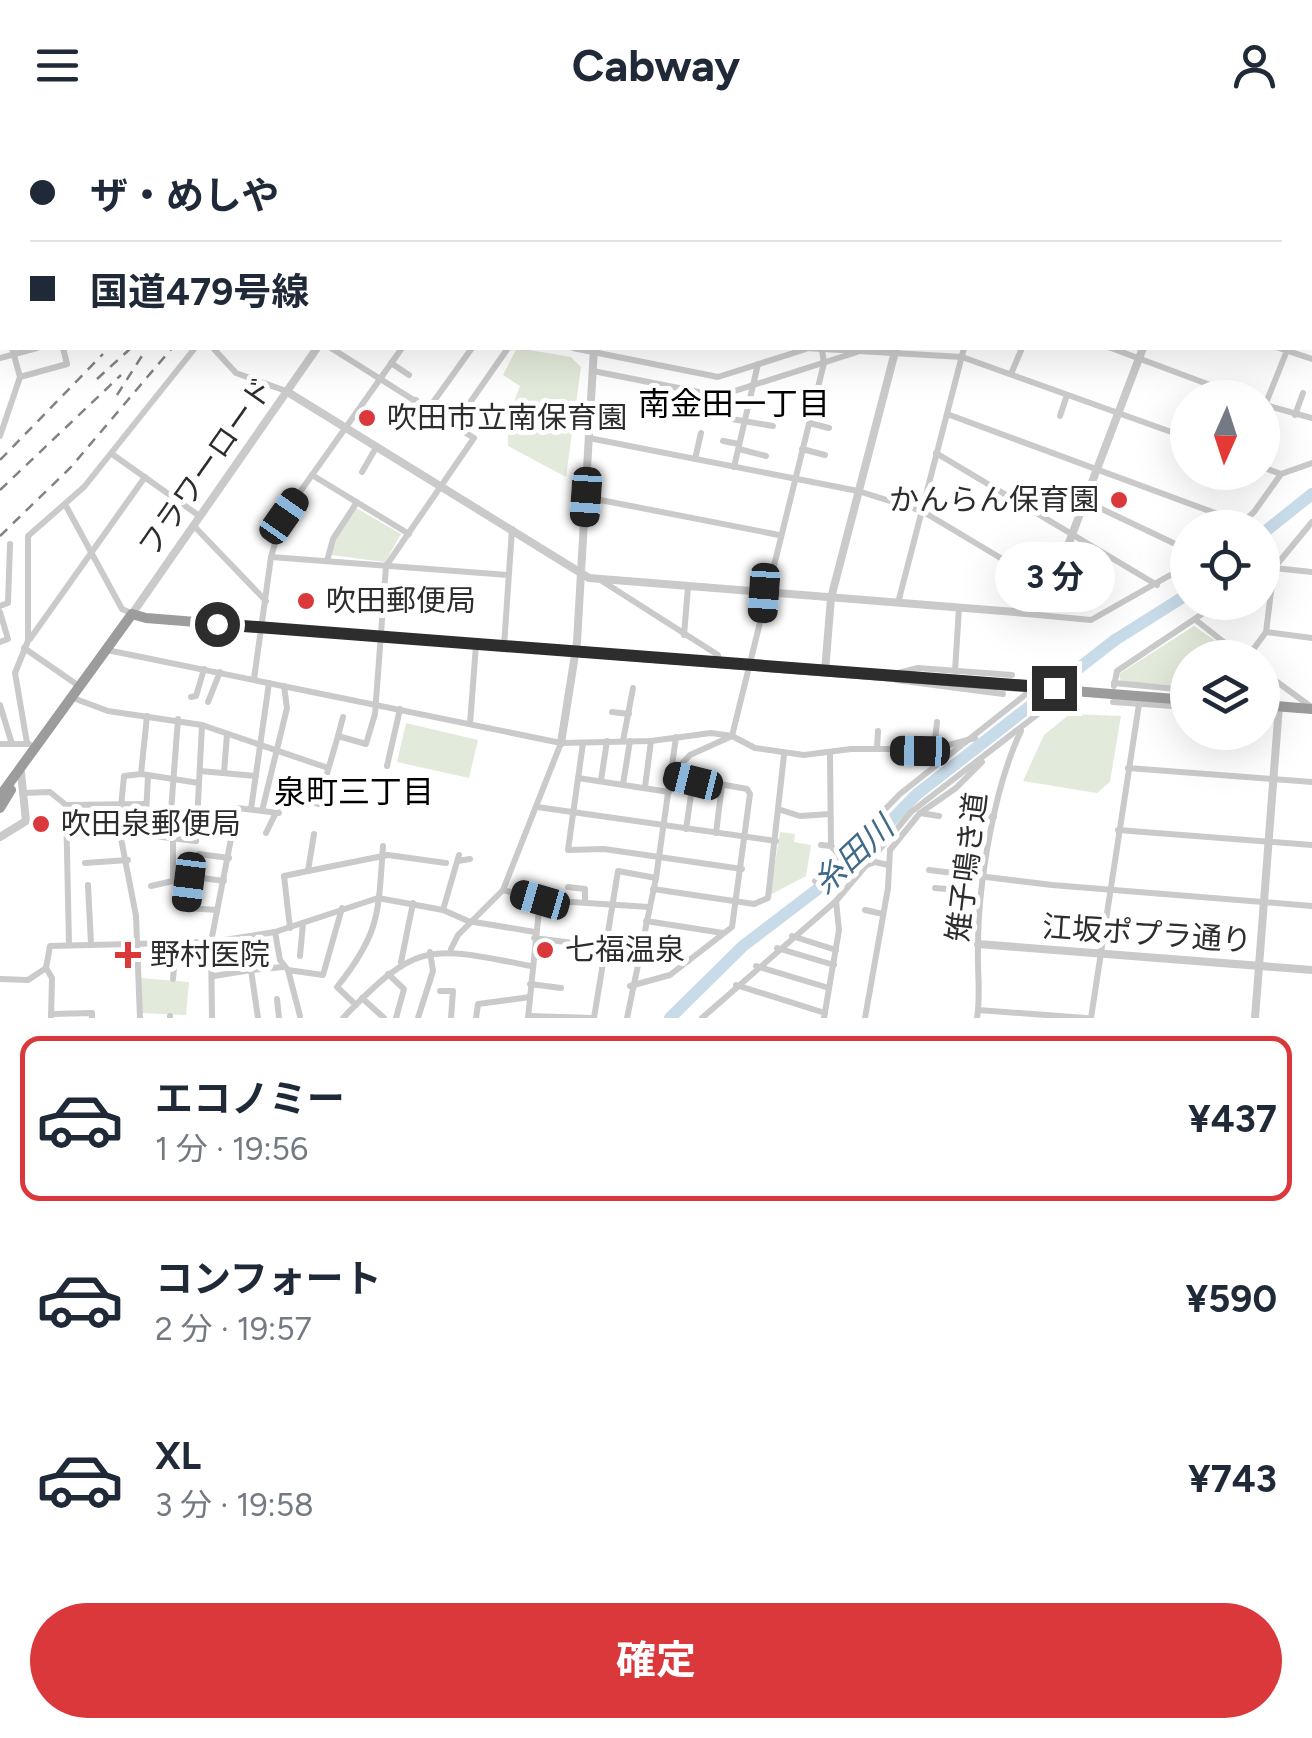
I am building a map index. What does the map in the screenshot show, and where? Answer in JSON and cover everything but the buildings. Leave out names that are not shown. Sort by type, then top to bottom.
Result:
[{"type":"highway","points":[[0,810],[31,744],[80,687],[132,614],[1067,689],[1170,702]]},
{"type":"highway","points":[[1280,706],[1312,708]]},
{"type":"highway","points":[[2,786],[21,767]]},
{"type":"highway","points":[[2,786],[21,767]]},
{"type":"street","points":[[20,378],[67,364],[64,350]]},
{"type":"street","points":[[26,644],[28,536],[59,506],[66,506],[193,350]]},
{"type":"street","points":[[215,350],[236,373],[286,391],[346,427],[580,572],[602,581],[718,655],[719,663]]},
{"type":"street","name":"フラワーロード","points":[[132,614],[315,350]]},
{"type":"street","points":[[334,350],[474,438],[386,566],[375,703],[366,744],[338,736]]},
{"type":"street","points":[[254,679],[271,557],[284,516],[401,350]]},
{"type":"street","points":[[429,408],[471,350]]},
{"type":"street","points":[[455,424],[507,350]]},
{"type":"street","points":[[451,950],[472,921],[503,890],[562,744],[576,652],[594,350],[718,376],[801,350]]},
{"type":"street","points":[[671,775],[690,755],[732,736],[752,665],[764,593],[824,363],[822,350],[862,350]]},
{"type":"street","points":[[593,371],[719,396],[862,350]]},
{"type":"street","points":[[825,671],[831,598],[895,350]]},
{"type":"street","points":[[903,350],[962,357],[1170,432]]},
{"type":"street","points":[[898,604],[964,350]]},
{"type":"street","points":[[1011,374],[1021,350]]},
{"type":"street","points":[[1118,350],[1198,380]]},
{"type":"street","points":[[1011,612],[1040,607],[1055,580],[1143,350]]},
{"type":"street","points":[[1274,380],[1284,350]]},
{"type":"street","points":[[0,358],[13,351],[20,378],[0,436]]},
{"type":"street","points":[[391,363],[409,374]]},
{"type":"street","points":[[734,467],[758,364]]},
{"type":"street","points":[[1295,414],[1302,393]]},
{"type":"street","points":[[1060,416],[1068,394]]},
{"type":"street","points":[[0,396],[12,400]]},
{"type":"street","points":[[404,420],[416,400]]},
{"type":"street","points":[[1280,411],[1312,418]]},
{"type":"street","points":[[947,414],[1201,510]]},
{"type":"street","points":[[726,418],[773,426]]},
{"type":"street","points":[[809,422],[830,428]]},
{"type":"street","points":[[695,460],[701,433]]},
{"type":"street","points":[[589,438],[858,492],[922,511],[1014,566],[1055,580]]},
{"type":"street","points":[[723,440],[766,456]]},
{"type":"street","points":[[362,472],[377,446]]},
{"type":"street","points":[[802,449],[824,455]]},
{"type":"street","points":[[936,453],[1158,585]]},
{"type":"street","points":[[112,454],[198,515]]},
{"type":"street","points":[[1251,510],[1281,474],[1311,460]]},
{"type":"street","points":[[312,475],[409,534]]},
{"type":"street","points":[[0,744],[31,744],[15,674],[26,644],[145,478]]},
{"type":"street","points":[[586,497],[780,534]]},
{"type":"street","points":[[327,561],[332,539],[357,502]]},
{"type":"street","points":[[1085,502],[1170,542]]},
{"type":"street","points":[[66,506],[122,609],[132,614]]},
{"type":"street","points":[[1280,561],[1312,522]]},
{"type":"street","points":[[192,524],[266,601]]},
{"type":"street","points":[[504,646],[512,529]]},
{"type":"street","points":[[0,642],[8,639],[0,609],[8,603],[4,577],[10,544]]},
{"type":"street","points":[[271,557],[508,575]]},
{"type":"street","points":[[1280,569],[1312,572]]},
{"type":"street","points":[[602,581],[1092,620],[1170,577]]},
{"type":"street","points":[[684,635],[688,588]]},
{"type":"street","points":[[955,671],[960,608]]},
{"type":"street","points":[[1260,640],[1268,620]]},
{"type":"street","points":[[1170,689],[1114,684],[1117,671],[1196,621],[1222,640]]},
{"type":"street","points":[[1266,632],[1312,638]]},
{"type":"street","points":[[26,644],[80,687]]},
{"type":"street","points":[[470,724],[476,644]]},
{"type":"street","points":[[107,650],[562,744],[651,741],[698,732],[732,736],[755,748],[784,755],[934,750],[975,738]]},
{"type":"street","points":[[887,676],[918,668],[1012,676]]},
{"type":"street","points":[[191,697],[196,696],[204,669]]},
{"type":"street","points":[[208,702],[220,672]]},
{"type":"street","points":[[887,676],[917,686],[1004,694]]},
{"type":"street","points":[[251,809],[269,683]]},
{"type":"street","points":[[1280,684],[1312,708]]},
{"type":"street","points":[[262,811],[288,708],[284,686]]},
{"type":"street","points":[[815,880],[900,794],[1037,687]]},
{"type":"street","points":[[623,784],[633,688]]},
{"type":"street","points":[[702,1018],[756,966],[836,901],[911,812],[984,759],[1067,689]]},
{"type":"street","points":[[72,697],[108,711],[178,718],[328,768]]},
{"type":"street","points":[[1112,702],[1170,704]]},
{"type":"street","points":[[978,1014],[1088,1018],[1139,704]]},
{"type":"street","points":[[0,705],[12,744]]},
{"type":"street","points":[[387,766],[400,709]]},
{"type":"street","points":[[612,712],[629,714]]},
{"type":"street","points":[[147,716],[145,834],[171,839],[196,841],[202,725]]},
{"type":"street","points":[[266,834],[285,794],[318,804],[343,717]]},
{"type":"street","points":[[172,881],[178,718]]},
{"type":"street","points":[[934,750],[938,722]]},
{"type":"street","name":"雉子鳴き道","points":[[978,1014],[978,944],[994,817],[1007,760],[1024,726]]},
{"type":"street","points":[[877,750],[878,731]]},
{"type":"street","points":[[224,773],[227,734]]},
{"type":"street","points":[[626,1018],[656,878],[676,738]]},
{"type":"street","points":[[601,780],[607,741]]},
{"type":"street","points":[[645,788],[651,741]]},
{"type":"street","points":[[583,743],[568,850],[604,849],[742,869]]},
{"type":"street","points":[[1255,1018],[1276,750]]},
{"type":"street","points":[[830,754],[831,846],[840,856]]},
{"type":"street","points":[[653,889],[754,904],[768,898],[781,810],[784,755]]},
{"type":"street","points":[[865,1018],[890,850],[920,813],[956,788],[984,759]]},
{"type":"street","points":[[0,836],[24,826],[21,767]]},
{"type":"street","points":[[1128,768],[1312,782]]},
{"type":"street","points":[[200,771],[256,776]]},
{"type":"street","points":[[140,1018],[131,862],[119,828],[126,773],[200,783]]},
{"type":"street","points":[[630,986],[670,975],[732,927],[746,836],[748,789],[671,775]]},
{"type":"street","points":[[578,778],[668,792]]},
{"type":"street","points":[[686,829],[693,781]]},
{"type":"street","points":[[716,833],[722,786]]},
{"type":"street","points":[[21,794],[50,792],[66,806],[146,804]]},
{"type":"street","points":[[0,810],[15,805],[26,816]]},
{"type":"street","points":[[66,806],[69,945]]},
{"type":"street","points":[[537,807],[776,841]]},
{"type":"street","points":[[213,1018],[211,942],[236,808],[278,814]]},
{"type":"street","points":[[781,810],[800,816],[830,814]]},
{"type":"street","points":[[920,813],[938,816]]},
{"type":"street","points":[[963,814],[994,817]]},
{"type":"street","points":[[67,830],[119,828]]},
{"type":"street","points":[[1118,830],[1312,845]]},
{"type":"street","points":[[308,871],[314,834]]},
{"type":"street","points":[[356,1005],[337,987],[366,950],[378,898],[383,846]]},
{"type":"street","points":[[820,846],[831,846]]},
{"type":"street","points":[[199,854],[229,858]]},
{"type":"street","points":[[290,928],[284,876],[382,858],[446,863]]},
{"type":"street","points":[[442,910],[458,858],[470,859]]},
{"type":"street","points":[[85,864],[131,862]]},
{"type":"street","points":[[861,868],[874,862],[889,865]]},
{"type":"street","points":[[173,866],[194,867]]},
{"type":"street","points":[[929,870],[1110,891],[1312,906]]},
{"type":"street","points":[[540,900],[530,966],[528,1017],[593,1018],[618,871],[656,878]]},
{"type":"street","points":[[944,889],[946,872]]},
{"type":"street","points":[[194,877],[224,881]]},
{"type":"street","points":[[150,886],[189,882],[186,908],[217,910]]},
{"type":"street","points":[[88,885],[91,944]]},
{"type":"street","points":[[568,887],[585,889],[585,902]]},
{"type":"street","points":[[934,888],[958,890]]},
{"type":"street","points":[[503,890],[540,900],[649,907]]},
{"type":"street","points":[[92,1018],[92,1014],[51,1016],[52,978],[46,968],[50,946],[211,942],[275,932],[378,898],[442,910],[535,935],[605,947]]},
{"type":"street","points":[[736,986],[824,1015],[836,950],[836,901]]},
{"type":"street","points":[[400,964],[412,903]]},
{"type":"street","points":[[214,976],[285,968],[323,975],[342,907]]},
{"type":"street","points":[[865,910],[883,914]]},
{"type":"street","points":[[646,921],[725,934]]},
{"type":"street","points":[[300,956],[303,923]]},
{"type":"street","points":[[275,932],[288,985],[296,991],[300,1016]]},
{"type":"street","points":[[792,936],[836,950]]},
{"type":"street","points":[[174,979],[176,944]]},
{"type":"street","name":"江坂ポプラ通り","points":[[978,944],[1312,970]]},
{"type":"street","points":[[777,948],[834,965]]},
{"type":"street","points":[[343,1018],[400,964],[430,952],[451,950],[530,966]]},
{"type":"street","points":[[418,1018],[433,972],[430,952]]},
{"type":"street","points":[[638,953],[690,961]]},
{"type":"street","points":[[756,966],[830,988]]},
{"type":"street","points":[[0,979],[28,980],[46,968]]},
{"type":"street","points":[[251,970],[258,1018]]},
{"type":"street","points":[[388,974],[404,989],[396,1018]]},
{"type":"street","points":[[530,984],[561,988]]},
{"type":"street","points":[[440,990],[453,991],[450,1018]]},
{"type":"street","points":[[476,1018],[478,1004],[530,997]]},
{"type":"street","points":[[362,998],[384,1018]]},
{"type":"street","points":[[277,999],[279,1018]]},
{"type":"green space","points":[[516,350],[571,357],[581,367],[566,477],[508,446],[508,418],[520,386],[503,375]]},
{"type":"green space","points":[[356,508],[401,534],[385,562],[331,555],[335,540]]},
{"type":"green space","points":[[1194,626],[1214,640],[1172,640]]},
{"type":"green space","points":[[1170,641],[1170,685],[1121,682],[1119,674]]},
{"type":"green space","points":[[1070,714],[1121,716],[1110,782],[1097,793],[1023,781],[1044,735]]},
{"type":"green space","points":[[406,723],[478,740],[469,778],[397,762]]},
{"type":"green space","points":[[780,832],[795,834],[794,842],[811,845],[806,876],[770,895]]},
{"type":"green space","points":[[141,978],[189,982],[186,1015],[142,1013]]},
{"type":"waterway","name":"糸田川","points":[[1280,520],[1312,494]]},
{"type":"waterway","name":"糸田川","points":[[670,1018],[743,946],[844,869],[917,794],[1115,640],[1170,605]]},
{"type":"railway","points":[[97,379],[129,350]]},
{"type":"railway","points":[[117,395],[146,350]]},
{"type":"railway","points":[[0,536],[71,467],[170,350]]},
{"type":"railway","points":[[0,460],[103,354]]},
{"type":"railway","points":[[0,490],[121,375]]},
{"type":"place","name":"吹田市立南保育園","points":[[367,418]]},
{"type":"place","name":"かんらん保育園","points":[[1119,500]]},
{"type":"place","name":"吹田郵便局","points":[[306,601]]},
{"type":"place","name":"吹田泉郵便局","points":[[41,824]]},
{"type":"place","name":"七福温泉","points":[[545,950]]},
{"type":"place","name":"野村医院","points":[[128,955]]},
{"type":"district","name":"南金田一丁目","points":[[734,404]]},
{"type":"district","name":"泉町三丁目","points":[[354,792]]},
{"type":"route","points":[[217,624],[1054,688]]}]
